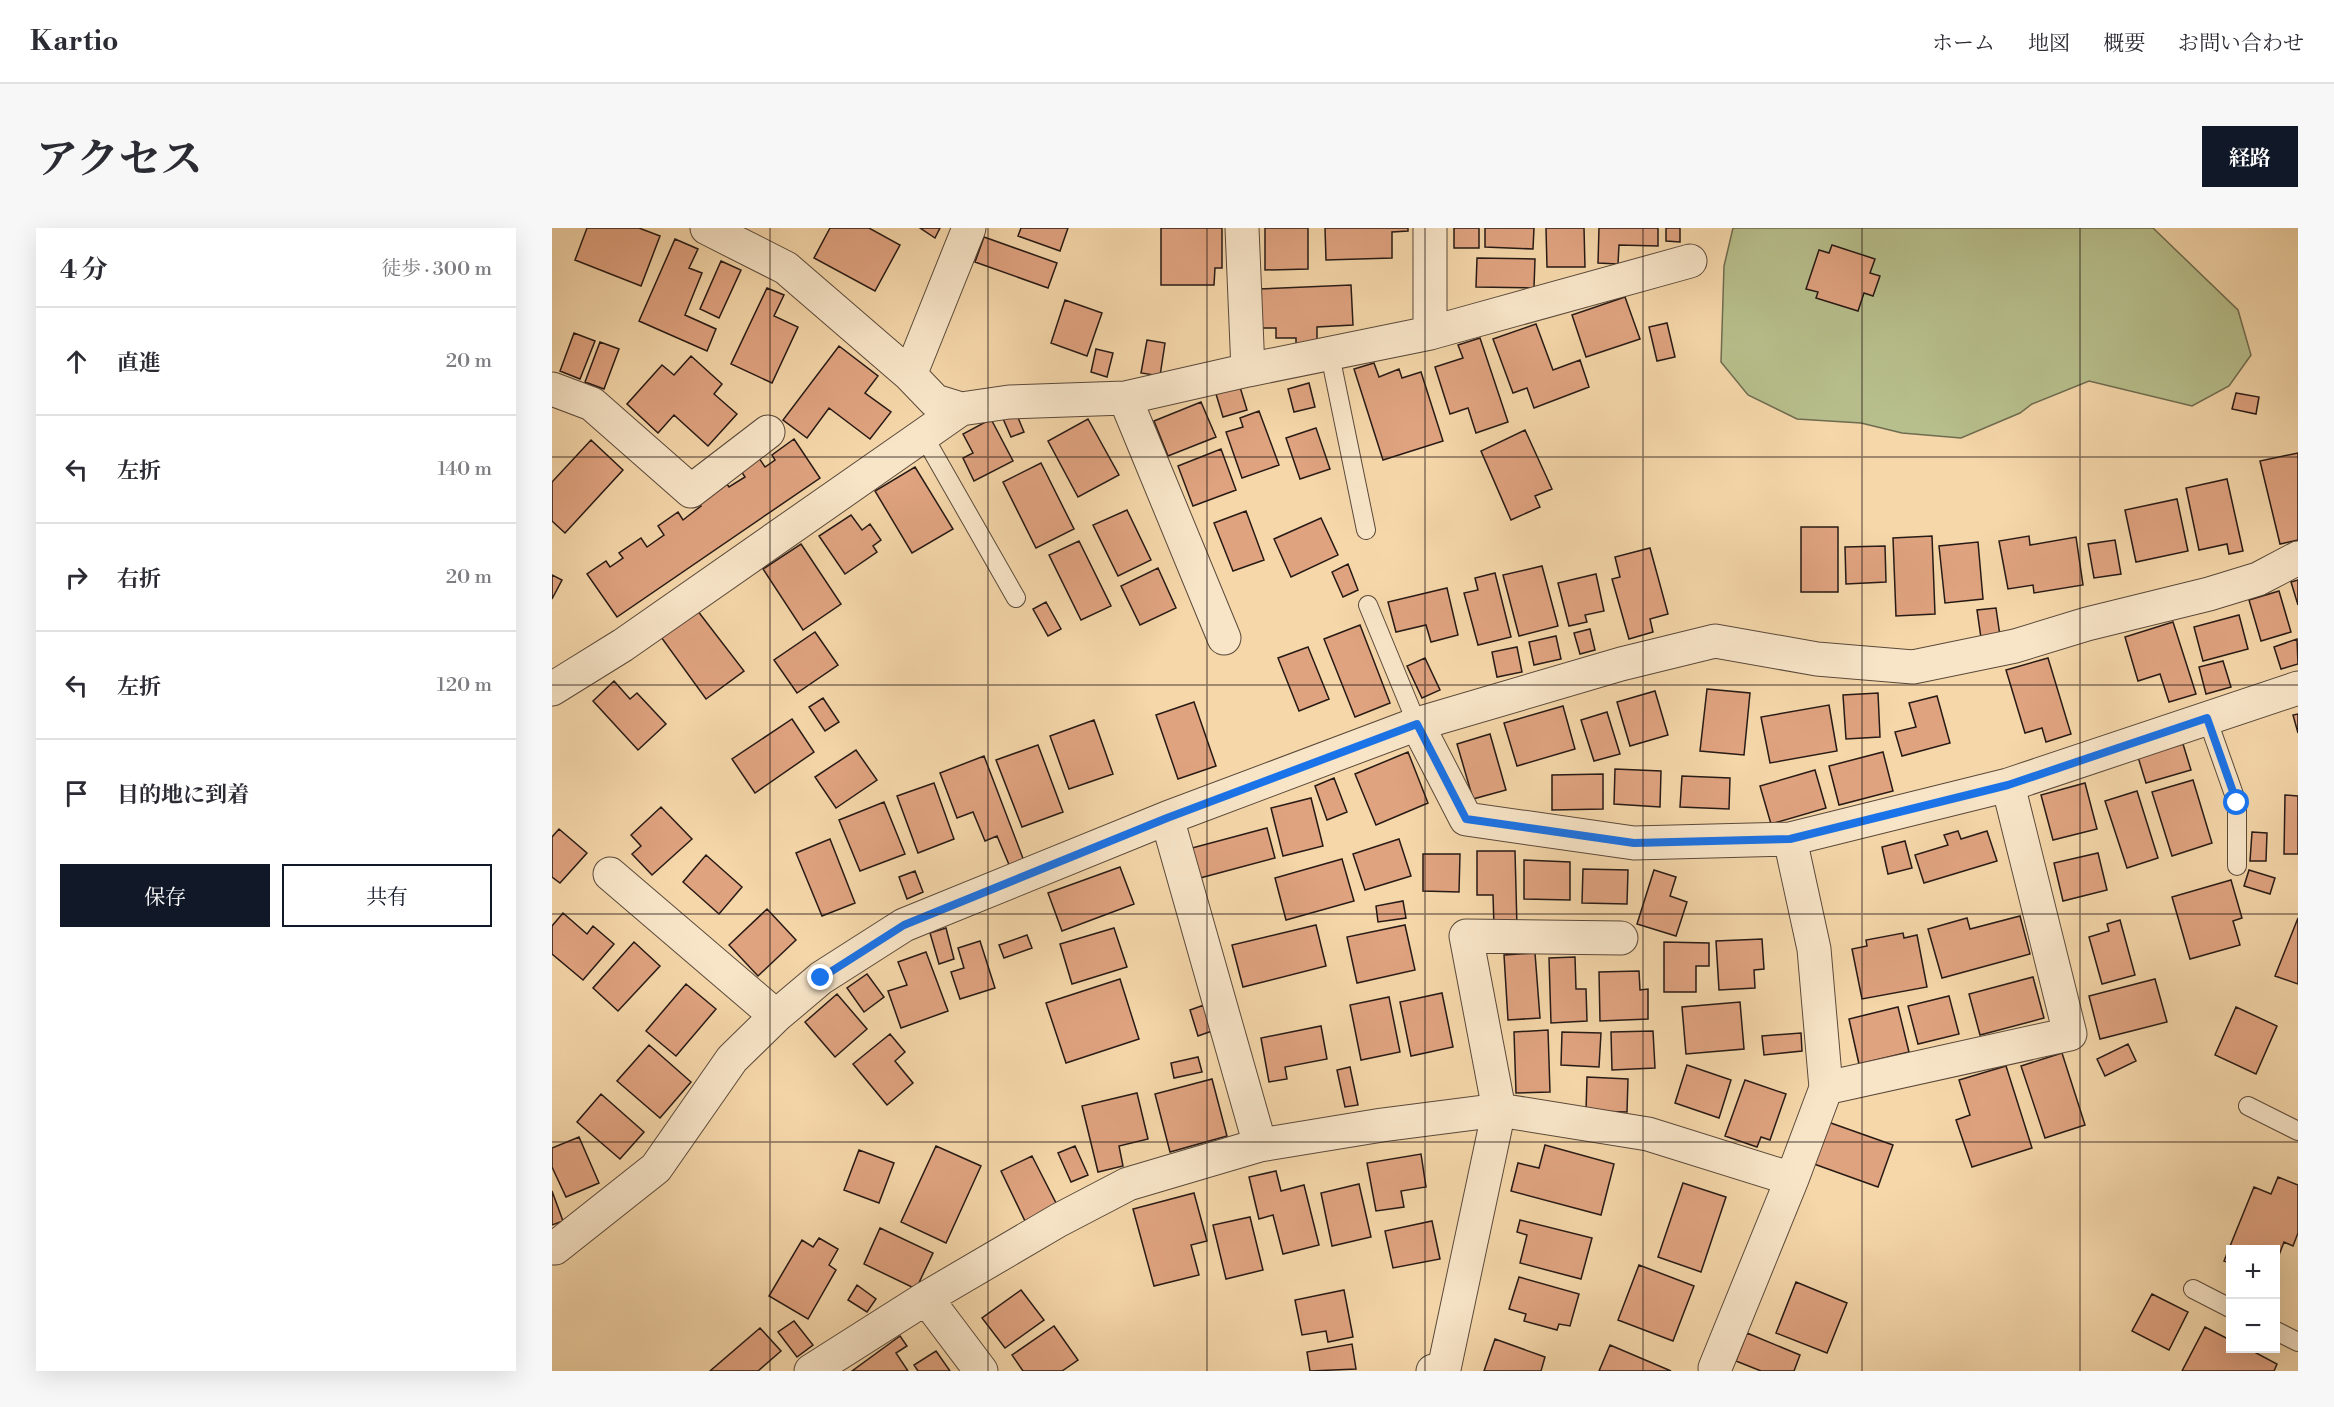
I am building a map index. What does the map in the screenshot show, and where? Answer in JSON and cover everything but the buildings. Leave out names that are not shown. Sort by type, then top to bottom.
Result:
[{"type":"street","points":[[707,228],[786,268],[910,375],[934,401],[961,409],[1009,402],[1125,399],[1248,370],[1430,333],[1690,261]]},
{"type":"street","points":[[910,375],[969,228]]},
{"type":"street","points":[[1242,228],[1248,370]]},
{"type":"street","points":[[1430,228],[1430,333]]},
{"type":"street","points":[[552,389],[592,404],[691,491],[768,432]]},
{"type":"street","points":[[1125,399],[1224,638]]},
{"type":"street","points":[[552,689],[623,645],[961,409]]},
{"type":"street","points":[[552,1248],[555,1248],[656,1168],[732,1059],[776,1016],[821,978],[904,925],[1167,818],[1417,724],[1621,664],[1715,641],[1817,659],[1913,667],[2015,646],[2087,624],[2209,594],[2258,579],[2298,558]]},
{"type":"street","points":[[1417,724],[1466,819],[1634,843],[1790,839],[2008,785],[2298,688]]},
{"type":"street","points":[[1826,1088],[2070,1034],[2008,785]]},
{"type":"street","points":[[1167,818],[1260,1145]]},
{"type":"street","points":[[1715,1368],[1792,1179],[1826,1088],[1814,949],[1790,839]]},
{"type":"street","points":[[610,874],[776,1016]]},
{"type":"street","points":[[1433,1371],[1444,1369],[1499,1110],[1466,936],[1621,938]]},
{"type":"street","points":[[824,1367],[926,1298],[1059,1220],[1128,1184],[1260,1145],[1382,1125],[1499,1110],[1648,1134],[1792,1179]]},
{"type":"street","points":[[926,1298],[981,1371]]},
{"type":"lane","points":[[1330,355],[1366,530]]},
{"type":"lane","points":[[923,435],[1016,598]]},
{"type":"lane","points":[[1368,605],[1417,724]]},
{"type":"lane","points":[[2207,718],[2237,803],[2237,866]]},
{"type":"lane","points":[[2248,1106],[2298,1131]]},
{"type":"lane","points":[[2193,1289],[2226,1306]]},
{"type":"lane","points":[[2280,1333],[2298,1342]]},
{"type":"green space","points":[[1733,228],[2153,228],[2238,310],[2251,355],[2229,386],[2192,406],[2089,381],[2032,404],[2020,413],[1961,438],[1902,433],[1861,423],[1797,419],[1748,395],[1721,362],[1724,266]]},
{"type":"route","points":[[821,978],[904,925],[1167,818],[1417,724],[1466,819],[1634,843],[1790,839],[2008,785],[2207,718],[2237,803]]}]
